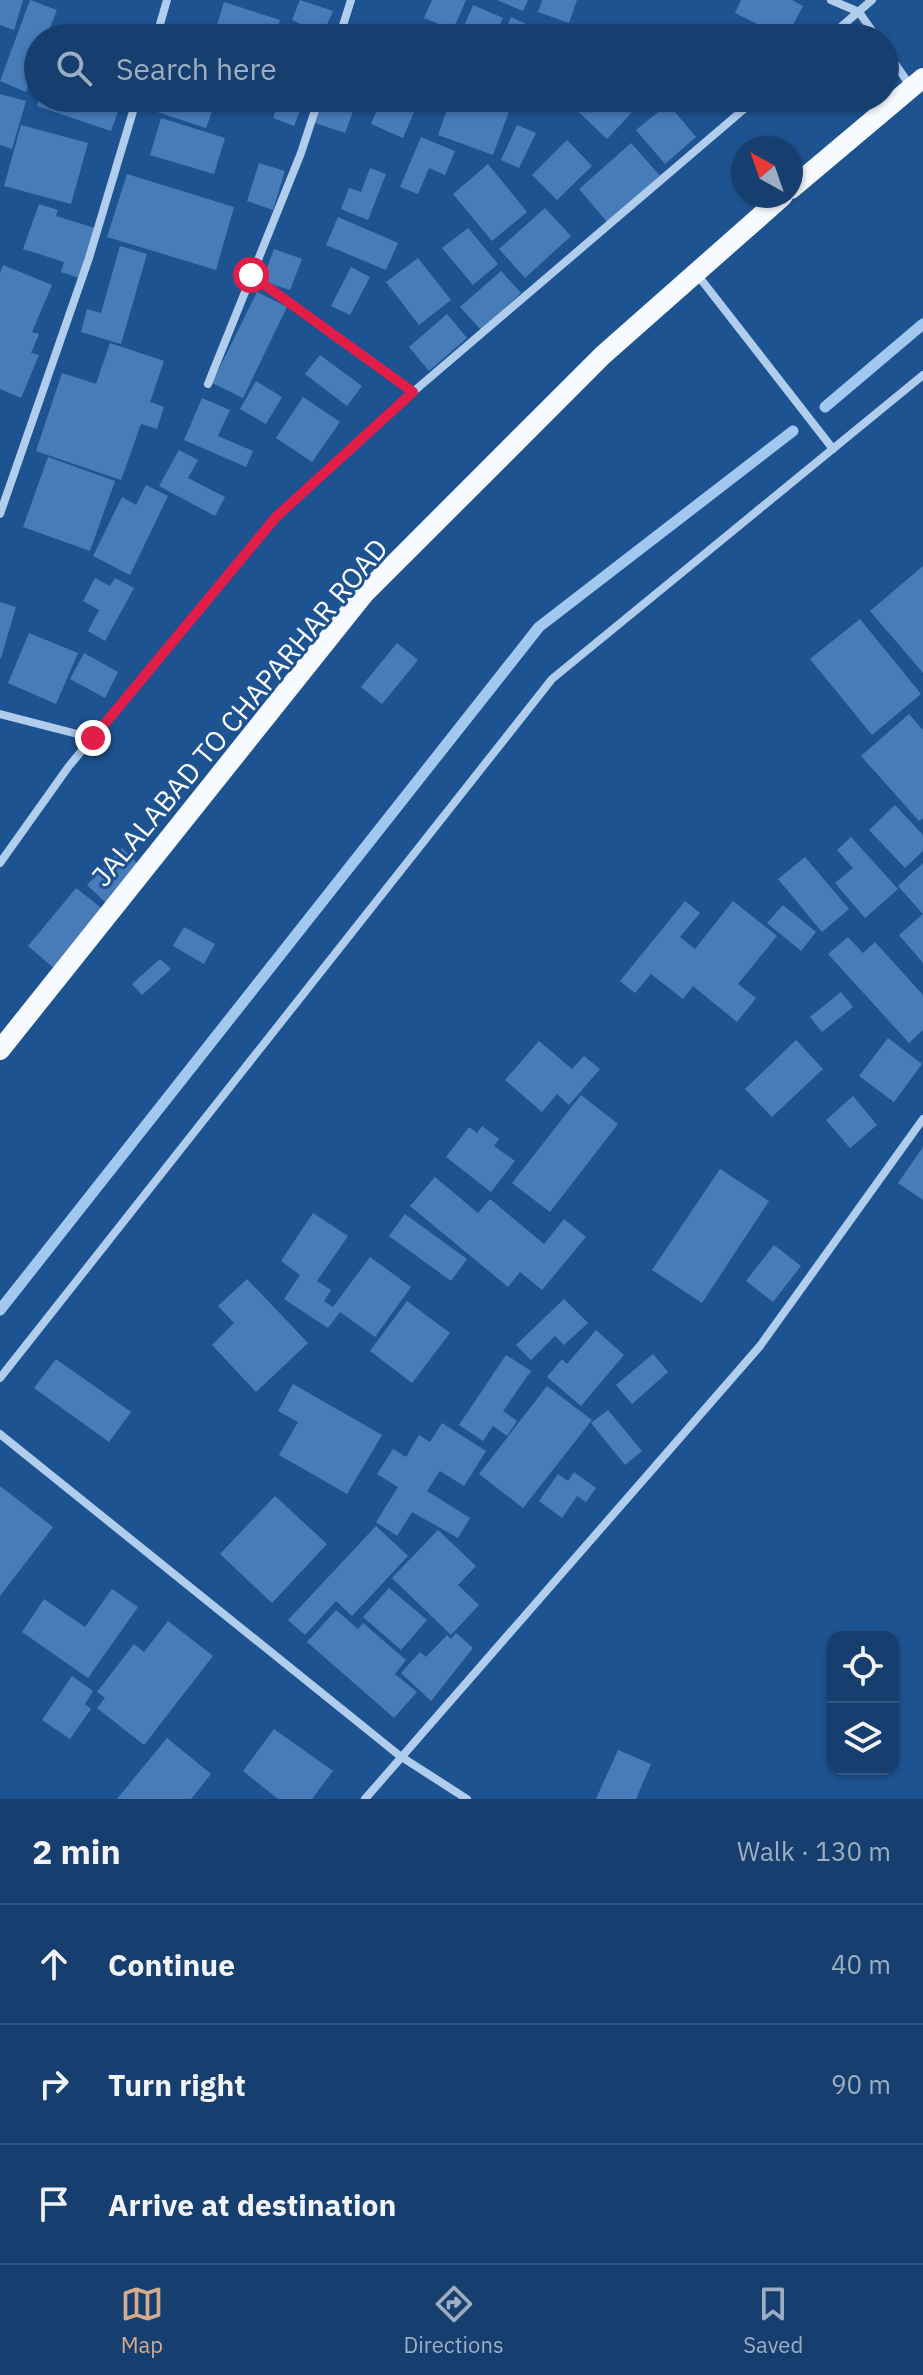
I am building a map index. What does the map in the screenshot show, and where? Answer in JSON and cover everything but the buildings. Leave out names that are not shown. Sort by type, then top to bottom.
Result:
[{"type":"main road","points":[[899,98],[917,83]]},
{"type":"main road","points":[[803,179],[883,112]]},
{"type":"main road","name":"JALALABAD TO CHAPARHAR ROAD","points":[[0,1050],[364,594],[603,355],[769,208]]},
{"type":"street","points":[[160,24],[167,0]]},
{"type":"street","points":[[343,24],[351,0]]},
{"type":"street","points":[[831,0],[859,12],[867,24]]},
{"type":"street","points":[[845,24],[872,0]]},
{"type":"street","points":[[899,64],[917,83]]},
{"type":"street","points":[[0,514],[89,258],[133,112]]},
{"type":"street","points":[[208,384],[301,153],[314,112]]},
{"type":"street","points":[[0,863],[93,738],[276,517],[413,392],[741,112]]},
{"type":"street","points":[[695,273],[833,449]]},
{"type":"street","points":[[251,275],[413,392]]},
{"type":"street","points":[[0,1378],[552,679],[923,375]]},
{"type":"street","points":[[0,714],[93,738]]},
{"type":"street","points":[[365,1799],[760,1346],[923,1119]]},
{"type":"street","points":[[0,1434],[400,1756],[467,1799]]},
{"type":"waterway","points":[[825,407],[923,324]]},
{"type":"waterway","points":[[0,1310],[539,627],[793,431]]},
{"type":"route","points":[[93,738],[276,517],[413,392],[251,275]]}]
